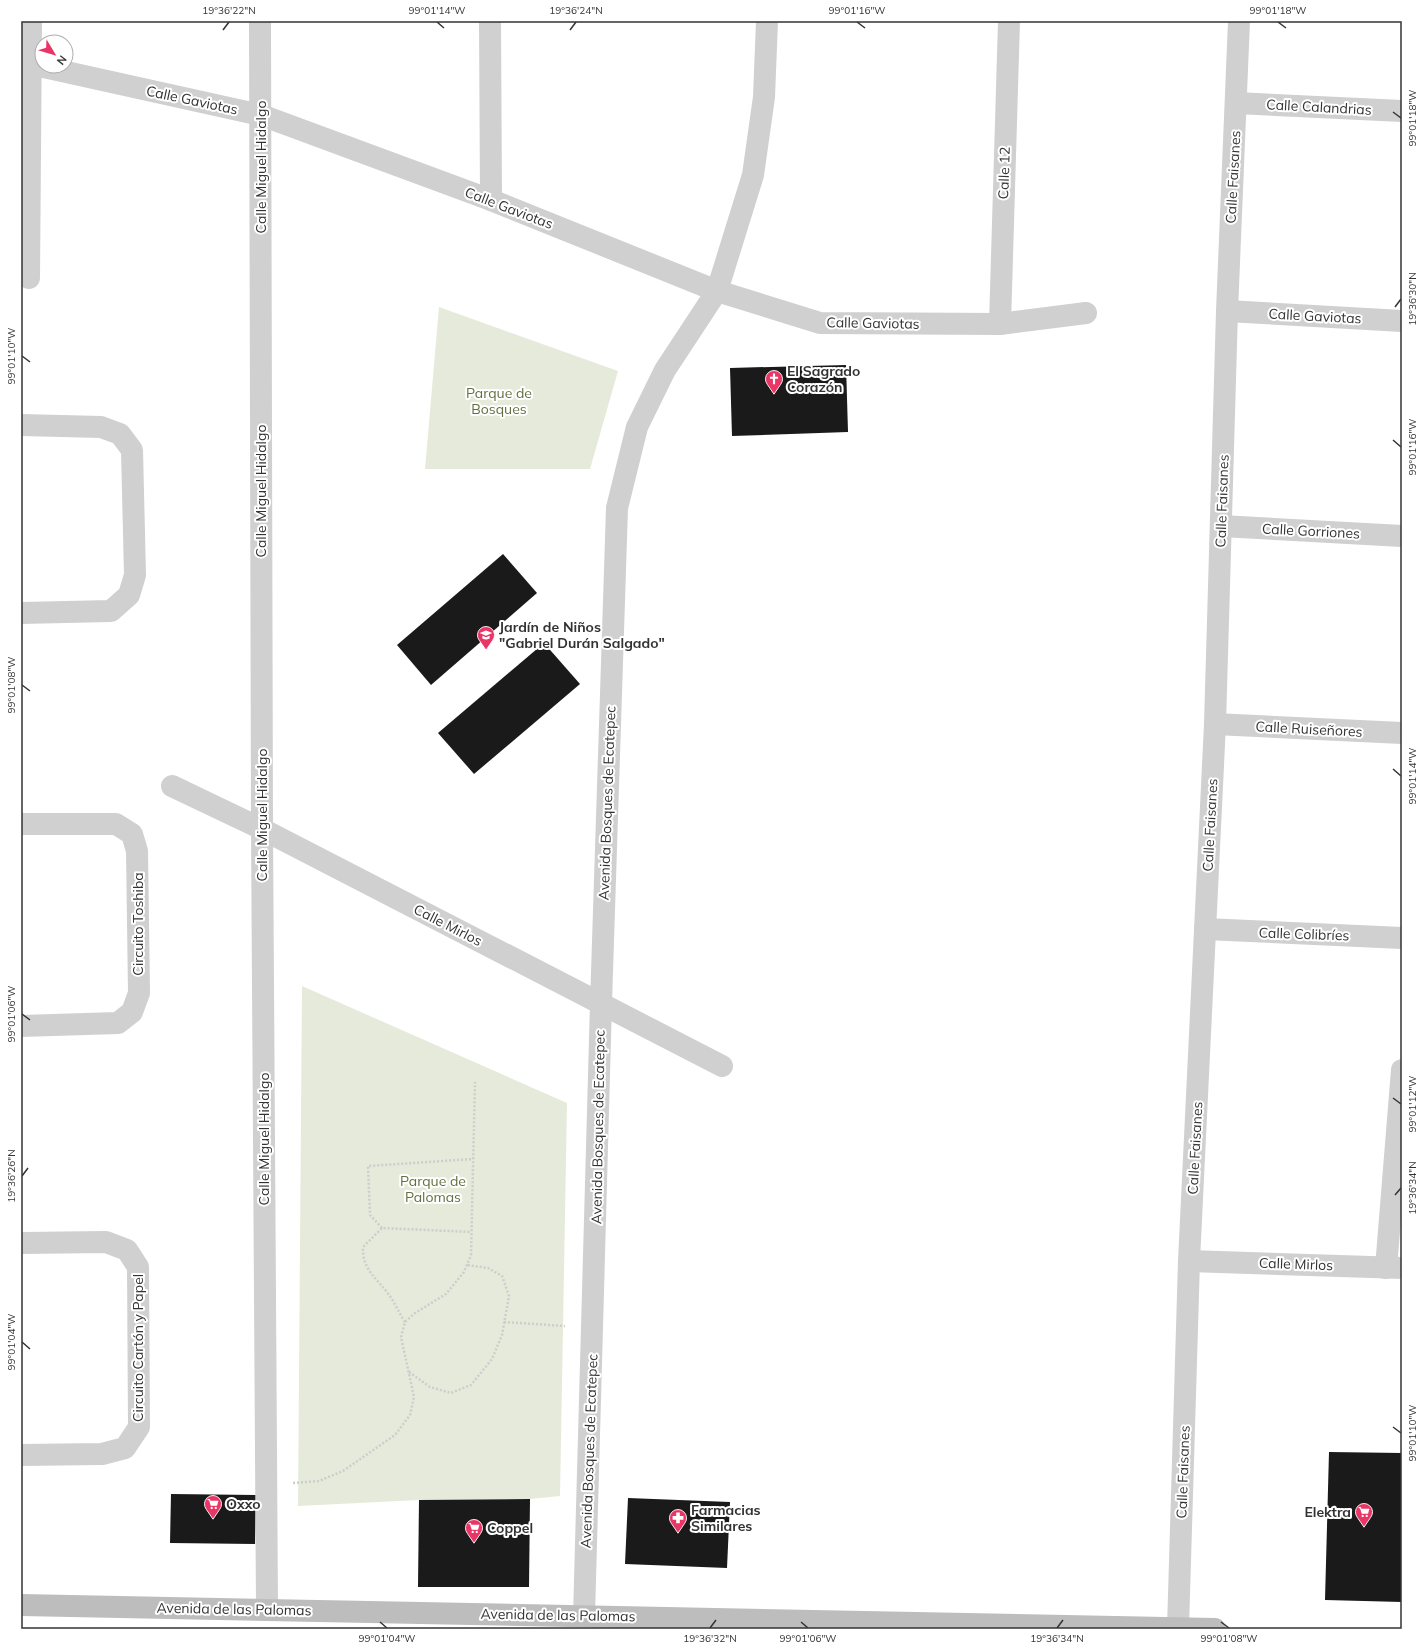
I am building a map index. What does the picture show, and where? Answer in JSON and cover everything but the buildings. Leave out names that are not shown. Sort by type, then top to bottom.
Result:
[{"type":"main road","name":"Avenida de las Palomas","points":[[21,1605],[1215,1629]]},
{"type":"street","points":[[29,278],[26,64],[31,21]]},
{"type":"street","name":"Calle Miguel Hidalgo","points":[[260,21],[262,829],[267,1609]]},
{"type":"street","points":[[490,21],[491,200]]},
{"type":"street","name":"Avenida Bosques de Ecatepec","points":[[584,1616],[593,1328],[600,1003],[617,508],[637,427],[665,370],[717,291],[753,175],[764,97],[767,21]]},
{"type":"street","name":"Calle 12","points":[[1000,324],[1009,21]]},
{"type":"street","name":"Calle Faisanes","points":[[1178,1628],[1189,1261],[1215,724],[1227,311],[1239,21]]},
{"type":"street","name":"Calle Gaviotas","points":[[26,64],[261,115],[491,200],[717,291],[820,323],[1000,324],[1086,313]]},
{"type":"street","name":"Calle Calandrias","points":[[1236,103],[1402,111]]},
{"type":"street","name":"Calle Gaviotas","points":[[1227,311],[1402,321]]},
{"type":"street","points":[[21,425],[101,427],[120,434],[132,450],[135,575],[129,595],[111,611],[21,613]]},
{"type":"street","name":"Calle Gorriones","points":[[1221,526],[1402,536]]},
{"type":"street","name":"Calle Ruiseñores","points":[[1215,724],[1402,733]]},
{"type":"street","name":"Calle Mirlos","points":[[172,786],[262,829],[722,1066]]},
{"type":"street","name":"Circuito Toshiba","points":[[21,824],[116,824],[132,834],[137,851],[138,993],[132,1012],[118,1023],[21,1026]]},
{"type":"street","name":"Calle Colibríes","points":[[1205,929],[1402,938]]},
{"type":"street","points":[[1394,1268],[1402,1070]]},
{"type":"street","name":"Circuito Cartón y Papel","points":[[21,1243],[106,1242],[127,1250],[138,1267],[139,1427],[125,1448],[102,1454],[21,1455]]},
{"type":"street","name":"Calle Mirlos","points":[[1189,1261],[1394,1268]]},
{"type":"path","points":[[266,1485],[319,1480],[343,1471],[395,1435],[410,1415],[414,1396],[401,1337],[405,1322],[446,1294],[464,1272],[471,1255],[475,1082]]},
{"type":"path","points":[[471,1232],[382,1228],[370,1215],[368,1166],[473,1159]]},
{"type":"path","points":[[382,1228],[363,1247],[362,1257],[368,1270],[389,1295],[405,1322]]},
{"type":"path","points":[[408,1372],[430,1387],[451,1393],[471,1385],[492,1359],[502,1335],[509,1296],[502,1276],[488,1268],[467,1265]]},
{"type":"path","points":[[504,1322],[593,1328]]},
{"type":"green space","name":"Parque de Bosques","points":[[439,307],[618,371],[590,469],[425,469]]},
{"type":"green space","name":"Parque de Palomas","points":[[302,986],[567,1103],[560,1496],[530,1499],[419,1500],[298,1506]]},
{"type":"place","name":"El Sagrado Corazón","points":[[774,394]]},
{"type":"place","name":"Jardín de Niños \"Gabriel Durán Salgado\"","points":[[486,650]]},
{"type":"place","name":"Oxxo","points":[[213,1519]]},
{"type":"place","name":"Elektra","points":[[1364,1527]]},
{"type":"place","name":"Farmacias Similares","points":[[678,1533]]},
{"type":"place","name":"Coppel","points":[[474,1543]]}]
